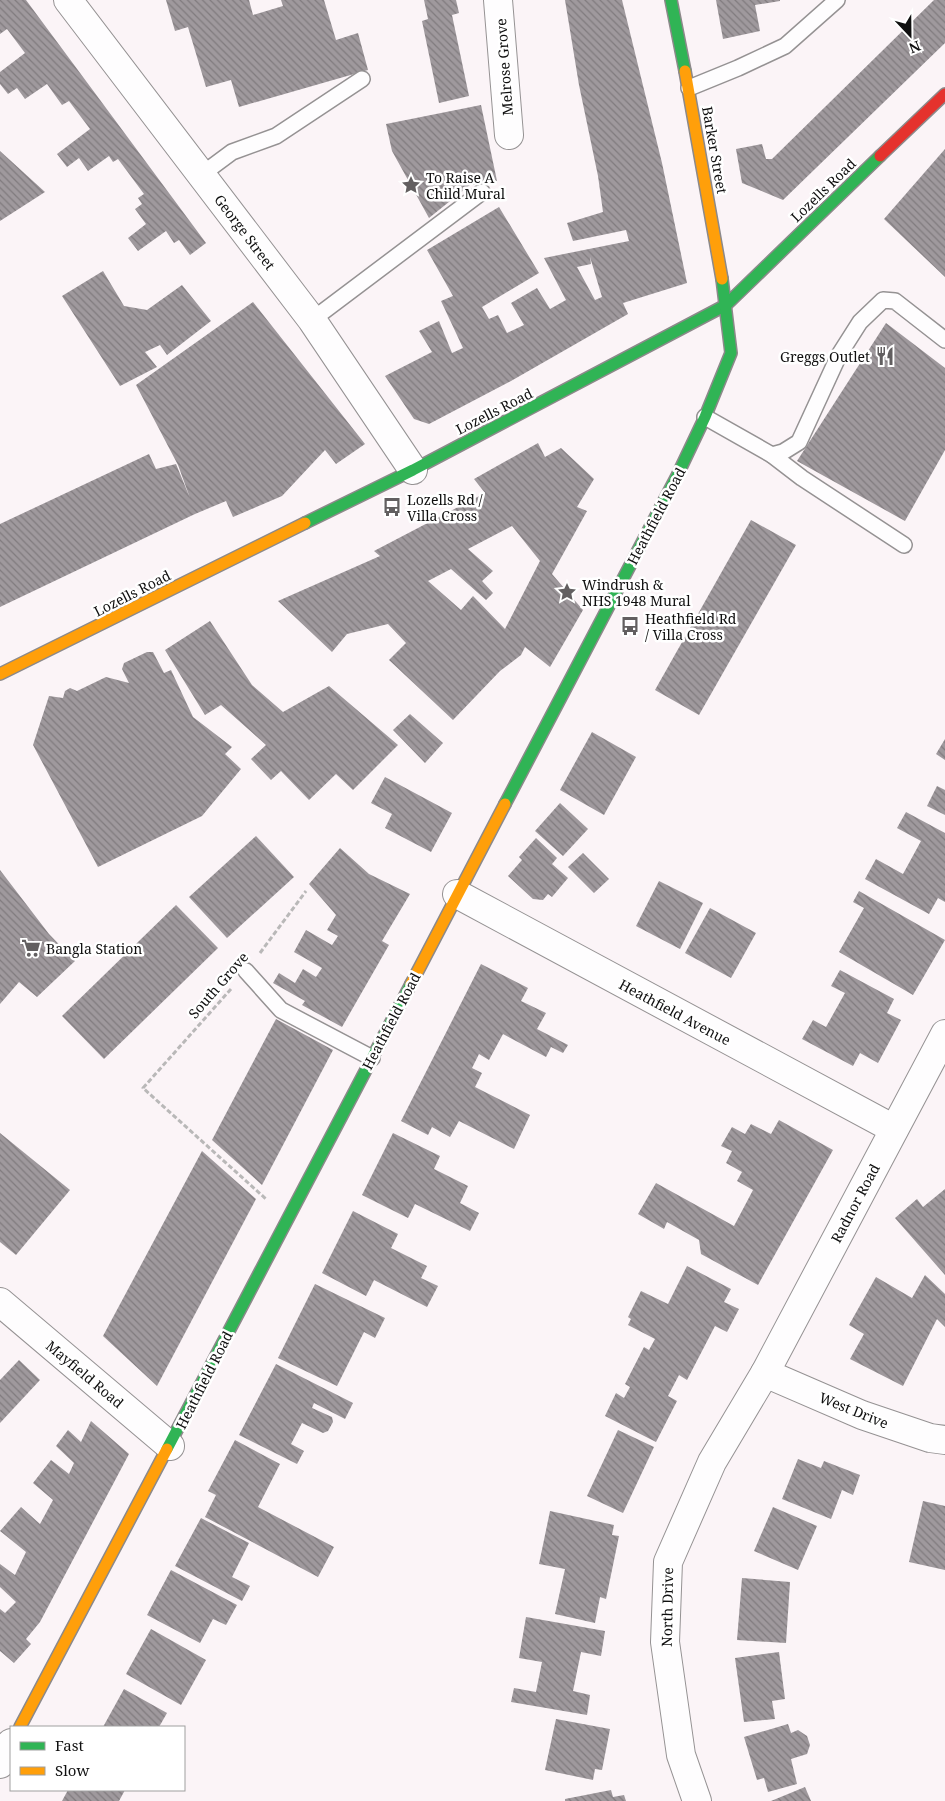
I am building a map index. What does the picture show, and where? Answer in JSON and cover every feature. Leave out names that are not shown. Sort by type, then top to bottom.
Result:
[{"type":"street","name":"George Street","points":[[68,0],[312,320],[413,470]]},
{"type":"street","name":"Melrose Grove","points":[[498,0],[509,135]]},
{"type":"street","name":"Barker Street","points":[[671,0],[689,88],[726,305]]},
{"type":"street","name":"Lozells Road","points":[[0,674],[413,470],[726,305],[945,94]]},
{"type":"street","name":"Heathfield Road","points":[[21,1726],[170,1446],[677,476],[705,417],[731,353],[726,305]]},
{"type":"street","name":"Heathfield Avenue","points":[[457,894],[894,1129]]},
{"type":"street","name":"Radnor Road","points":[[765,1373],[945,1034]]},
{"type":"street","name":"Mayfield Road","points":[[0,1302],[170,1446]]},
{"type":"street","name":"West Drive","points":[[765,1373],[862,1415],[930,1438],[945,1440]]},
{"type":"street","name":"North Drive","points":[[696,1801],[681,1755],[665,1642],[668,1562],[712,1462],[765,1373]]},
{"type":"street","points":[[0,1764],[10,1745]]},
{"type":"lane","points":[[689,88],[738,68],[784,46],[837,0]]},
{"type":"lane","points":[[201,174],[232,152],[276,136],[362,79]]},
{"type":"lane","points":[[312,320],[482,192]]},
{"type":"lane","points":[[772,455],[783,452],[799,442],[839,356],[860,322],[883,300],[895,301],[945,340]]},
{"type":"lane","points":[[705,417],[772,455],[802,478],[904,545]]},
{"type":"lane","points":[[246,971],[281,1010],[372,1058]]},
{"type":"path","name":"South Grove","points":[[269,1202],[143,1088],[246,971],[306,891]]},
{"type":"building","points":[[0,0],[26,0],[206,243],[190,255],[179,240],[174,243],[166,231],[138,251],[128,238],[146,224],[135,209],[142,204],[138,198],[144,194],[118,159],[113,162],[109,156],[88,171],[79,158],[67,167],[57,154],[90,129],[69,101],[62,105],[47,84],[25,99],[17,88],[8,94],[0,84],[0,72],[25,53],[7,29],[0,34]]},
{"type":"building","points":[[166,0],[249,0],[253,15],[283,6],[281,0],[324,0],[336,40],[358,33],[368,70],[239,107],[231,80],[206,87],[188,27],[175,31]]},
{"type":"building","points":[[424,0],[456,0],[459,13],[452,15],[469,96],[439,103],[422,21],[428,19]]},
{"type":"building","points":[[565,0],[622,0],[662,163],[687,283],[623,303],[628,314],[511,381],[429,424],[414,419],[385,376],[432,352],[419,331],[439,321],[452,353],[463,348],[441,301],[453,296],[427,250],[499,207],[539,273],[482,307],[489,319],[498,315],[507,333],[524,325],[511,303],[537,288],[550,309],[566,300],[544,258],[629,241],[626,230],[573,241],[567,223],[603,212],[598,176],[579,85]],"holes":[[[590,257],[602,297],[595,300],[577,267],[591,264]]]},
{"type":"building","points":[[716,0],[780,1],[755,5],[760,31],[723,39]]},
{"type":"building","points":[[934,0],[945,0],[945,43],[783,200],[742,183],[736,149],[762,144],[766,159],[772,159]]},
{"type":"building","points":[[481,105],[497,181],[470,185],[429,218],[392,151],[386,124]]},
{"type":"building","points":[[945,149],[945,277],[884,219]]},
{"type":"building","points":[[0,151],[45,192],[0,221]]},
{"type":"building","points":[[103,271],[124,306],[147,310],[182,285],[211,321],[167,355],[160,345],[145,352],[157,367],[120,386],[62,296]]},
{"type":"building","points":[[253,302],[365,444],[336,464],[325,450],[282,496],[233,517],[226,501],[0,607],[0,524],[149,454],[156,469],[176,464],[190,498],[178,465],[136,385]]},
{"type":"building","points":[[886,323],[945,368],[945,450],[905,521],[797,461]]},
{"type":"building","points":[[538,443],[545,457],[561,448],[594,479],[577,507],[587,511],[552,574],[583,610],[550,667],[525,647],[521,655],[500,671],[453,720],[389,660],[406,643],[388,624],[347,634],[332,652],[278,601],[380,556],[374,551],[485,493],[474,479]],"holes":[[[512,526],[540,561],[505,629],[473,596],[461,610],[428,581],[451,569],[486,600],[493,593],[482,581],[493,571],[468,549]]]},
{"type":"building","points":[[751,520],[796,545],[699,715],[655,690]]},
{"type":"building","points":[[210,621],[252,685],[283,712],[329,686],[398,745],[353,790],[336,774],[309,800],[281,771],[271,780],[251,759],[266,745],[221,705],[205,715],[165,650]]},
{"type":"building","points":[[147,652],[153,652],[164,673],[171,670],[193,717],[232,747],[225,754],[241,769],[202,816],[98,867],[33,745],[49,696],[63,698],[65,691],[70,688],[77,691],[106,677],[129,683],[122,669],[124,663]]},
{"type":"building","points":[[410,714],[443,743],[425,763],[393,730]]},
{"type":"building","points":[[592,732],[636,757],[604,815],[560,790]]},
{"type":"building","points":[[945,739],[945,760],[936,754]]},
{"type":"building","points":[[385,777],[452,813],[431,852],[385,828],[392,814],[371,803]]},
{"type":"building","points":[[937,786],[945,790],[945,815],[927,806]]},
{"type":"building","points":[[560,803],[588,829],[563,856],[535,831]]},
{"type":"building","points":[[906,812],[945,833],[945,902],[938,898],[929,914],[865,879],[876,859],[903,874],[921,841],[897,828]]},
{"type":"building","points":[[256,836],[294,877],[227,938],[189,897]]},
{"type":"building","points":[[536,838],[557,858],[552,864],[568,878],[552,897],[548,894],[543,900],[533,899],[508,876],[522,860],[519,857]]},
{"type":"building","points":[[340,848],[369,874],[410,894],[382,941],[389,945],[342,1027],[302,1005],[305,1001],[273,983],[279,973],[295,983],[303,969],[316,977],[322,968],[294,952],[306,930],[332,945],[338,936],[327,930],[336,915],[309,884]]},
{"type":"building","points":[[583,853],[609,879],[594,893],[568,867]]},
{"type":"building","name":"Bangla Station","points":[[0,870],[49,934],[75,961],[37,997],[19,982],[0,1004]]},
{"type":"building","points":[[659,881],[703,903],[680,949],[636,926]]},
{"type":"building","points":[[859,891],[945,940],[913,995],[839,952],[864,908],[853,902]]},
{"type":"building","points":[[176,905],[218,948],[104,1059],[62,1016]]},
{"type":"building","points":[[710,908],[756,933],[731,978],[685,953]]},
{"type":"building","points":[[481,964],[528,988],[521,1001],[546,1013],[537,1029],[568,1045],[563,1053],[551,1047],[546,1057],[503,1034],[489,1060],[479,1054],[472,1068],[482,1073],[475,1087],[530,1115],[514,1149],[459,1121],[450,1137],[432,1127],[428,1135],[401,1121]]},
{"type":"building","points":[[840,970],[894,999],[887,1013],[901,1020],[878,1063],[860,1053],[853,1066],[802,1039],[813,1020],[826,1027],[845,993],[831,986]]},
{"type":"building","points":[[276,1019],[333,1050],[262,1185],[212,1140]]},
{"type":"building","points":[[779,1120],[833,1150],[758,1285],[701,1254],[699,1240],[667,1222],[664,1229],[638,1214],[656,1183],[734,1226],[753,1190],[737,1181],[742,1172],[726,1163],[732,1151],[721,1146],[732,1127],[745,1134],[751,1124],[771,1134]]},
{"type":"building","points":[[0,1133],[70,1190],[16,1255],[0,1242]]},
{"type":"building","points":[[393,1133],[440,1156],[434,1169],[468,1186],[460,1203],[479,1213],[470,1231],[415,1204],[408,1218],[362,1195]]},
{"type":"building","points":[[202,1151],[256,1199],[157,1386],[103,1336]]},
{"type":"building","points":[[945,1189],[945,1275],[895,1218],[917,1199],[923,1207]]},
{"type":"building","points":[[353,1211],[398,1234],[391,1248],[427,1266],[421,1278],[438,1286],[427,1307],[374,1280],[366,1296],[322,1273]]},
{"type":"building","points":[[687,1266],[731,1289],[724,1302],[739,1309],[727,1332],[715,1326],[687,1380],[679,1375],[668,1396],[677,1401],[656,1442],[605,1416],[616,1393],[624,1398],[630,1387],[625,1384],[644,1347],[649,1350],[655,1339],[628,1325],[631,1319],[628,1317],[641,1291],[668,1304]]},
{"type":"building","points":[[925,1275],[945,1294],[945,1327],[937,1319],[903,1386],[850,1359],[864,1334],[849,1325],[876,1277],[912,1298]]},
{"type":"building","points":[[315,1284],[385,1318],[375,1338],[364,1332],[337,1386],[278,1358]]},
{"type":"building","points":[[19,1360],[40,1380],[0,1423],[0,1380]]},
{"type":"building","points":[[276,1364],[353,1403],[345,1419],[314,1403],[312,1408],[332,1417],[333,1422],[328,1431],[323,1433],[302,1423],[291,1444],[304,1451],[297,1464],[239,1435]]},
{"type":"building","points":[[91,1421],[129,1454],[40,1622],[26,1639],[31,1644],[14,1663],[0,1651],[0,1609],[5,1613],[16,1602],[0,1587],[0,1564],[15,1575],[26,1552],[0,1531],[21,1507],[40,1524],[53,1500],[33,1483],[51,1460],[69,1474],[74,1463],[56,1446],[68,1430],[81,1442]]},
{"type":"building","points":[[618,1430],[654,1447],[623,1513],[587,1496]]},
{"type":"building","points":[[235,1440],[280,1464],[258,1507],[334,1547],[318,1577],[205,1517],[216,1495],[208,1491]]},
{"type":"building","points":[[798,1459],[821,1468],[824,1461],[860,1475],[853,1495],[842,1490],[831,1519],[782,1499]]},
{"type":"building","points":[[923,1501],[945,1506],[945,1570],[909,1562]]},
{"type":"building","points":[[773,1507],[817,1526],[798,1570],[754,1551]]},
{"type":"building","points":[[550,1511],[614,1525],[612,1535],[619,1536],[606,1599],[600,1597],[595,1623],[555,1614],[565,1569],[539,1564]]},
{"type":"building","points":[[201,1518],[249,1543],[232,1577],[250,1586],[242,1601],[175,1566]]},
{"type":"building","points":[[171,1570],[237,1605],[226,1625],[213,1619],[200,1643],[147,1615]]},
{"type":"building","points":[[742,1578],[790,1582],[786,1643],[737,1640]]},
{"type":"building","points":[[526,1617],[605,1631],[601,1656],[581,1652],[573,1691],[590,1695],[587,1715],[511,1702],[514,1688],[536,1692],[542,1662],[519,1658]]},
{"type":"building","points":[[151,1629],[206,1660],[181,1705],[126,1674]]},
{"type":"building","points":[[779,1652],[785,1699],[772,1701],[775,1719],[744,1722],[735,1658]]},
{"type":"building","points":[[124,1689],[167,1713],[160,1726],[104,1726]]},
{"type":"building","points":[[556,1719],[610,1729],[602,1770],[595,1769],[593,1780],[545,1770]]},
{"type":"building","points":[[788,1724],[791,1733],[798,1730],[807,1736],[810,1745],[807,1754],[791,1759],[797,1784],[768,1792],[764,1778],[757,1780],[744,1737]]},
{"type":"building","points":[[805,1787],[811,1801],[771,1801]]},
{"type":"building","points":[[611,1790],[613,1797],[624,1795],[626,1801],[565,1801],[565,1799]]},
{"type":"building","points":[[67,1791],[124,1791],[119,1801],[62,1801]]},
{"type":"traffic: fast","points":[[671,0],[685,71]]},
{"type":"traffic: fast","points":[[305,523],[413,470],[726,305],[880,156]]},
{"type":"traffic: fast","points":[[505,804],[677,476],[705,417],[731,353],[722,279]]},
{"type":"traffic: fast","points":[[167,1449],[411,984]]},
{"type":"traffic: slow","points":[[685,71],[722,279]]},
{"type":"traffic: slow","points":[[0,674],[305,523]]},
{"type":"traffic: slow","points":[[411,984],[505,804]]},
{"type":"traffic: slow","points":[[21,1726],[167,1449]]},
{"type":"traffic: jam","points":[[880,156],[945,94]]},
{"type":"place","name":"To Raise A Child Mural","points":[[411,185]]},
{"type":"place","name":"Greggs Outlet","points":[[885,356]]},
{"type":"place","name":"Lozells Rd / Villa Cross","points":[[392,507]]},
{"type":"place","name":"Windrush & NHS 1948 Mural","points":[[567,592]]},
{"type":"place","name":"Heathfield Rd / Villa Cross","points":[[630,626]]},
{"type":"place","name":"Bangla Station","points":[[31,948]]}]
